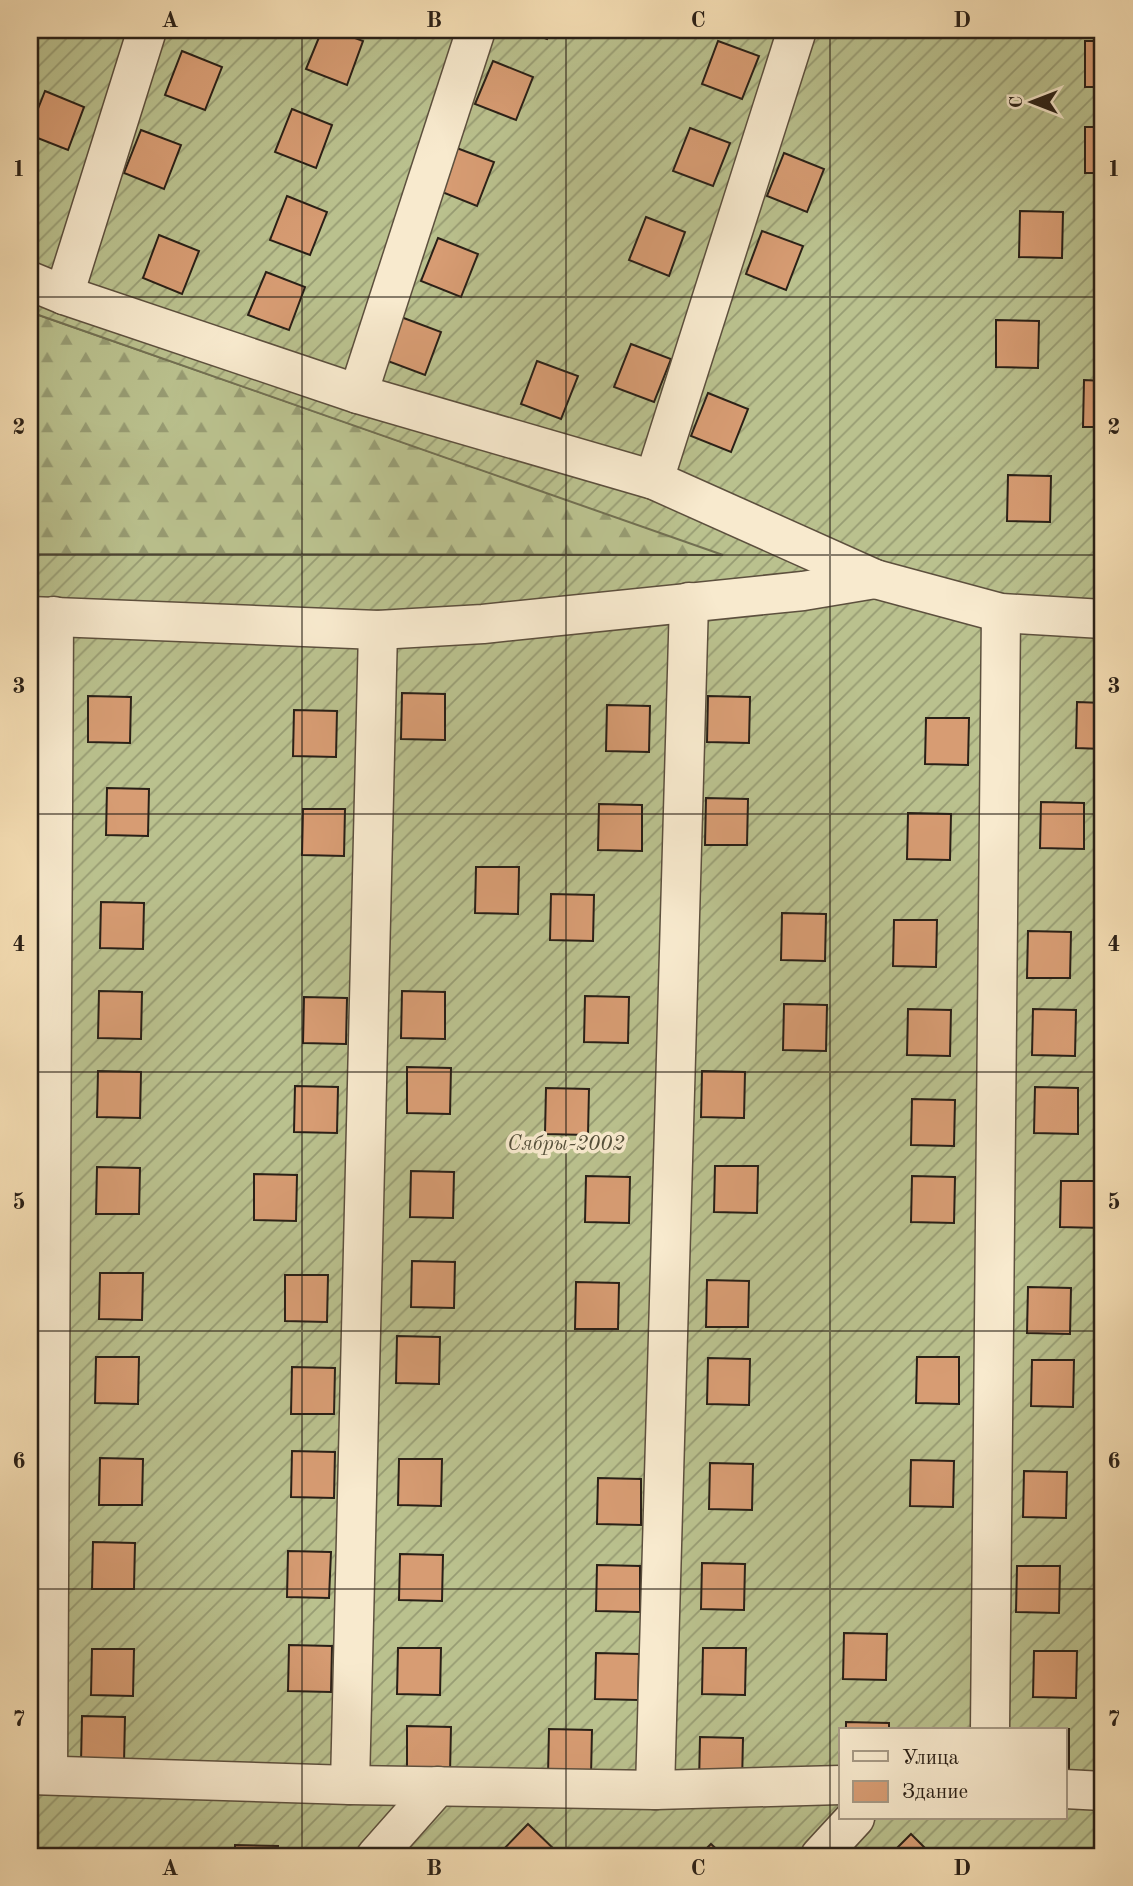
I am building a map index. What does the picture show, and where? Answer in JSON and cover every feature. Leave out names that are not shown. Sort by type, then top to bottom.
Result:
[{"type":"lane","points":[[147,30],[47,288],[358,394],[654,480],[875,579],[1001,613],[1103,619]]},
{"type":"lane","points":[[358,394],[475,30]]},
{"type":"lane","points":[[654,480],[797,30]]},
{"type":"lane","points":[[839,1785],[655,1790],[350,1785],[39,1775],[42,616],[379,630],[483,624],[803,591],[875,579]]},
{"type":"lane","points":[[655,1790],[689,601]]},
{"type":"lane","points":[[990,1728],[1001,613]]},
{"type":"lane","points":[[350,1785],[379,630]]},
{"type":"lane","points":[[376,1856],[438,1786]]},
{"type":"lane","points":[[1066,1789],[1103,1790]]},
{"type":"lane","points":[[820,1856],[853,1820]]},
{"type":"green space","name":"Сябры-2002","points":[[30,30],[1103,30],[1103,1856],[30,1856],[30,554],[723,555],[30,312]]},
{"type":"green space","points":[[30,312],[726,555],[30,554]]},
{"type":"building","points":[[30,30],[39,30],[31,50],[30,49]]},
{"type":"building","points":[[322,30],[334,30],[363,41],[347,85],[306,69]]},
{"type":"building","points":[[522,30],[550,30],[547,39]]},
{"type":"building","points":[[718,41],[759,56],[742,99],[702,84]]},
{"type":"building","points":[[1085,41],[1103,41],[1103,87],[1085,87]]},
{"type":"building","points":[[182,51],[222,67],[205,110],[165,95]]},
{"type":"building","points":[[493,61],[533,77],[516,120],[475,104]]},
{"type":"building","points":[[45,91],[84,107],[68,150],[30,135]]},
{"type":"building","points":[[292,109],[332,125],[316,168],[275,152]]},
{"type":"building","points":[[1085,127],[1103,127],[1103,173],[1085,173]]},
{"type":"building","points":[[690,128],[730,143],[713,186],[673,171]]},
{"type":"building","points":[[141,130],[181,145],[164,189],[124,173]]},
{"type":"building","points":[[454,147],[494,162],[477,206],[437,190]]},
{"type":"building","points":[[784,153],[824,169],[807,212],[767,196]]},
{"type":"building","points":[[287,196],[327,212],[310,255],[270,240]]},
{"type":"building","points":[[1020,211],[1063,212],[1062,258],[1019,257]]},
{"type":"building","points":[[646,217],[685,232],[669,276],[629,260]]},
{"type":"building","points":[[762,231],[803,246],[786,290],[746,274]]},
{"type":"building","points":[[159,235],[199,251],[182,294],[143,278]]},
{"type":"building","points":[[438,238],[478,254],[461,297],[421,281]]},
{"type":"building","points":[[266,272],[305,287],[289,330],[248,315]]},
{"type":"building","points":[[401,317],[441,332],[425,375],[385,360]]},
{"type":"building","points":[[996,320],[1039,321],[1038,368],[996,367]]},
{"type":"building","points":[[631,344],[671,359],[654,402],[614,387]]},
{"type":"building","points":[[537,361],[578,376],[561,419],[521,404]]},
{"type":"building","points":[[1084,380],[1103,381],[1103,427],[1083,427]]},
{"type":"building","points":[[708,393],[748,409],[731,452],[691,436]]},
{"type":"building","points":[[1008,475],[1051,476],[1050,522],[1007,521]]},
{"type":"building","points":[[402,693],[445,694],[445,740],[401,739]]},
{"type":"building","points":[[88,696],[131,697],[130,743],[88,742]]},
{"type":"building","points":[[708,696],[750,697],[749,743],[707,742]]},
{"type":"building","points":[[1077,702],[1103,703],[1103,749],[1076,748]]},
{"type":"building","points":[[30,703],[33,703],[32,750],[30,750]]},
{"type":"building","points":[[607,705],[650,706],[649,752],[606,751]]},
{"type":"building","points":[[294,710],[337,711],[336,757],[293,756]]},
{"type":"building","points":[[926,718],[969,718],[968,765],[925,764]]},
{"type":"building","points":[[107,788],[149,789],[148,836],[106,835]]},
{"type":"building","points":[[706,798],[748,799],[747,845],[705,845]]},
{"type":"building","points":[[1041,802],[1084,803],[1084,849],[1040,848]]},
{"type":"building","points":[[599,804],[642,805],[642,851],[598,850]]},
{"type":"building","points":[[30,805],[34,805],[33,852],[30,852]]},
{"type":"building","points":[[303,809],[345,809],[344,856],[302,855]]},
{"type":"building","points":[[908,813],[951,814],[950,860],[907,859]]},
{"type":"building","points":[[476,867],[519,867],[518,914],[475,913]]},
{"type":"building","points":[[551,894],[594,895],[593,941],[550,940]]},
{"type":"building","points":[[101,902],[144,903],[143,949],[100,948]]},
{"type":"building","points":[[782,913],[826,914],[825,961],[781,960]]},
{"type":"building","points":[[894,920],[937,920],[936,967],[893,966]]},
{"type":"building","points":[[1028,931],[1071,932],[1070,978],[1027,978]]},
{"type":"building","points":[[30,981],[34,981],[33,1028],[30,1028]]},
{"type":"building","points":[[99,991],[142,992],[141,1039],[98,1038]]},
{"type":"building","points":[[402,991],[445,992],[445,1039],[401,1038]]},
{"type":"building","points":[[585,996],[629,997],[628,1043],[584,1042]]},
{"type":"building","points":[[304,997],[347,998],[346,1044],[303,1043]]},
{"type":"building","points":[[784,1004],[827,1005],[826,1051],[783,1050]]},
{"type":"building","points":[[908,1009],[951,1010],[950,1056],[907,1055]]},
{"type":"building","points":[[1033,1009],[1076,1010],[1075,1056],[1032,1055]]},
{"type":"building","points":[[407,1067],[451,1068],[450,1114],[407,1113]]},
{"type":"building","points":[[98,1071],[141,1072],[140,1118],[97,1117]]},
{"type":"building","points":[[702,1071],[745,1072],[744,1118],[701,1117]]},
{"type":"building","points":[[295,1086],[338,1087],[337,1133],[294,1132]]},
{"type":"building","points":[[1035,1087],[1078,1088],[1078,1134],[1034,1133]]},
{"type":"building","points":[[546,1088],[589,1089],[588,1135],[545,1134]]},
{"type":"building","points":[[912,1099],[955,1100],[954,1146],[911,1145]]},
{"type":"building","points":[[715,1166],[758,1166],[757,1213],[714,1212]]},
{"type":"building","points":[[97,1167],[140,1168],[139,1214],[96,1214]]},
{"type":"building","points":[[411,1171],[454,1172],[453,1218],[410,1217]]},
{"type":"building","points":[[254,1174],[297,1175],[296,1221],[254,1220]]},
{"type":"building","points":[[586,1176],[630,1177],[629,1223],[585,1222]]},
{"type":"building","points":[[912,1176],[955,1177],[954,1223],[911,1222]]},
{"type":"building","points":[[1061,1181],[1103,1181],[1103,1228],[1060,1227]]},
{"type":"building","points":[[412,1261],[455,1262],[454,1308],[411,1307]]},
{"type":"building","points":[[100,1273],[143,1273],[142,1320],[99,1319]]},
{"type":"building","points":[[285,1275],[328,1275],[327,1322],[285,1321]]},
{"type":"building","points":[[707,1280],[749,1281],[748,1327],[706,1327]]},
{"type":"building","points":[[576,1282],[619,1283],[618,1329],[575,1329]]},
{"type":"building","points":[[1028,1287],[1071,1288],[1070,1334],[1027,1333]]},
{"type":"building","points":[[397,1336],[440,1337],[439,1384],[396,1383]]},
{"type":"building","points":[[96,1357],[139,1357],[138,1404],[95,1403]]},
{"type":"building","points":[[917,1357],[959,1357],[959,1404],[916,1403]]},
{"type":"building","points":[[708,1358],[750,1359],[749,1405],[707,1404]]},
{"type":"building","points":[[1032,1360],[1074,1360],[1073,1407],[1031,1406]]},
{"type":"building","points":[[292,1367],[335,1368],[334,1414],[291,1414]]},
{"type":"building","points":[[292,1451],[335,1452],[334,1498],[291,1497]]},
{"type":"building","points":[[100,1458],[143,1459],[142,1505],[99,1505]]},
{"type":"building","points":[[399,1459],[442,1459],[441,1506],[398,1505]]},
{"type":"building","points":[[911,1460],[954,1461],[953,1507],[910,1506]]},
{"type":"building","points":[[710,1463],[753,1464],[752,1510],[709,1509]]},
{"type":"building","points":[[1024,1471],[1067,1472],[1066,1518],[1023,1517]]},
{"type":"building","points":[[598,1478],[641,1479],[641,1525],[597,1524]]},
{"type":"building","points":[[93,1542],[135,1543],[134,1589],[92,1589]]},
{"type":"building","points":[[288,1551],[331,1552],[329,1598],[287,1597]]},
{"type":"building","points":[[400,1554],[443,1555],[442,1601],[399,1600]]},
{"type":"building","points":[[702,1563],[745,1564],[744,1610],[701,1609]]},
{"type":"building","points":[[597,1565],[640,1566],[640,1612],[596,1611]]},
{"type":"building","points":[[1017,1566],[1060,1566],[1059,1613],[1016,1612]]},
{"type":"building","points":[[844,1633],[887,1634],[886,1680],[843,1679]]},
{"type":"building","points":[[289,1645],[332,1646],[331,1692],[288,1691]]},
{"type":"building","points":[[398,1648],[441,1648],[440,1695],[397,1694]]},
{"type":"building","points":[[703,1648],[746,1648],[745,1695],[702,1694]]},
{"type":"building","points":[[92,1649],[134,1649],[133,1696],[91,1695]]},
{"type":"building","points":[[1034,1651],[1077,1651],[1076,1698],[1033,1697]]},
{"type":"building","points":[[596,1653],[639,1654],[638,1700],[595,1699]]},
{"type":"building","points":[[82,1716],[125,1717],[124,1763],[81,1763]]},
{"type":"building","points":[[846,1722],[889,1723],[889,1728],[846,1728]]},
{"type":"building","points":[[407,1726],[451,1727],[450,1773],[407,1773]]},
{"type":"building","points":[[549,1729],[592,1730],[591,1776],[548,1776]]},
{"type":"building","points":[[1066,1729],[1069,1729],[1069,1776],[1066,1775]]},
{"type":"building","points":[[700,1737],[743,1738],[742,1784],[699,1783]]},
{"type":"building","points":[[528,1824],[559,1854],[497,1856]]},
{"type":"building","points":[[911,1834],[933,1856],[889,1856]]},
{"type":"building","points":[[711,1844],[724,1856],[699,1856]]},
{"type":"building","points":[[235,1845],[278,1846],[278,1856],[235,1856]]}]
